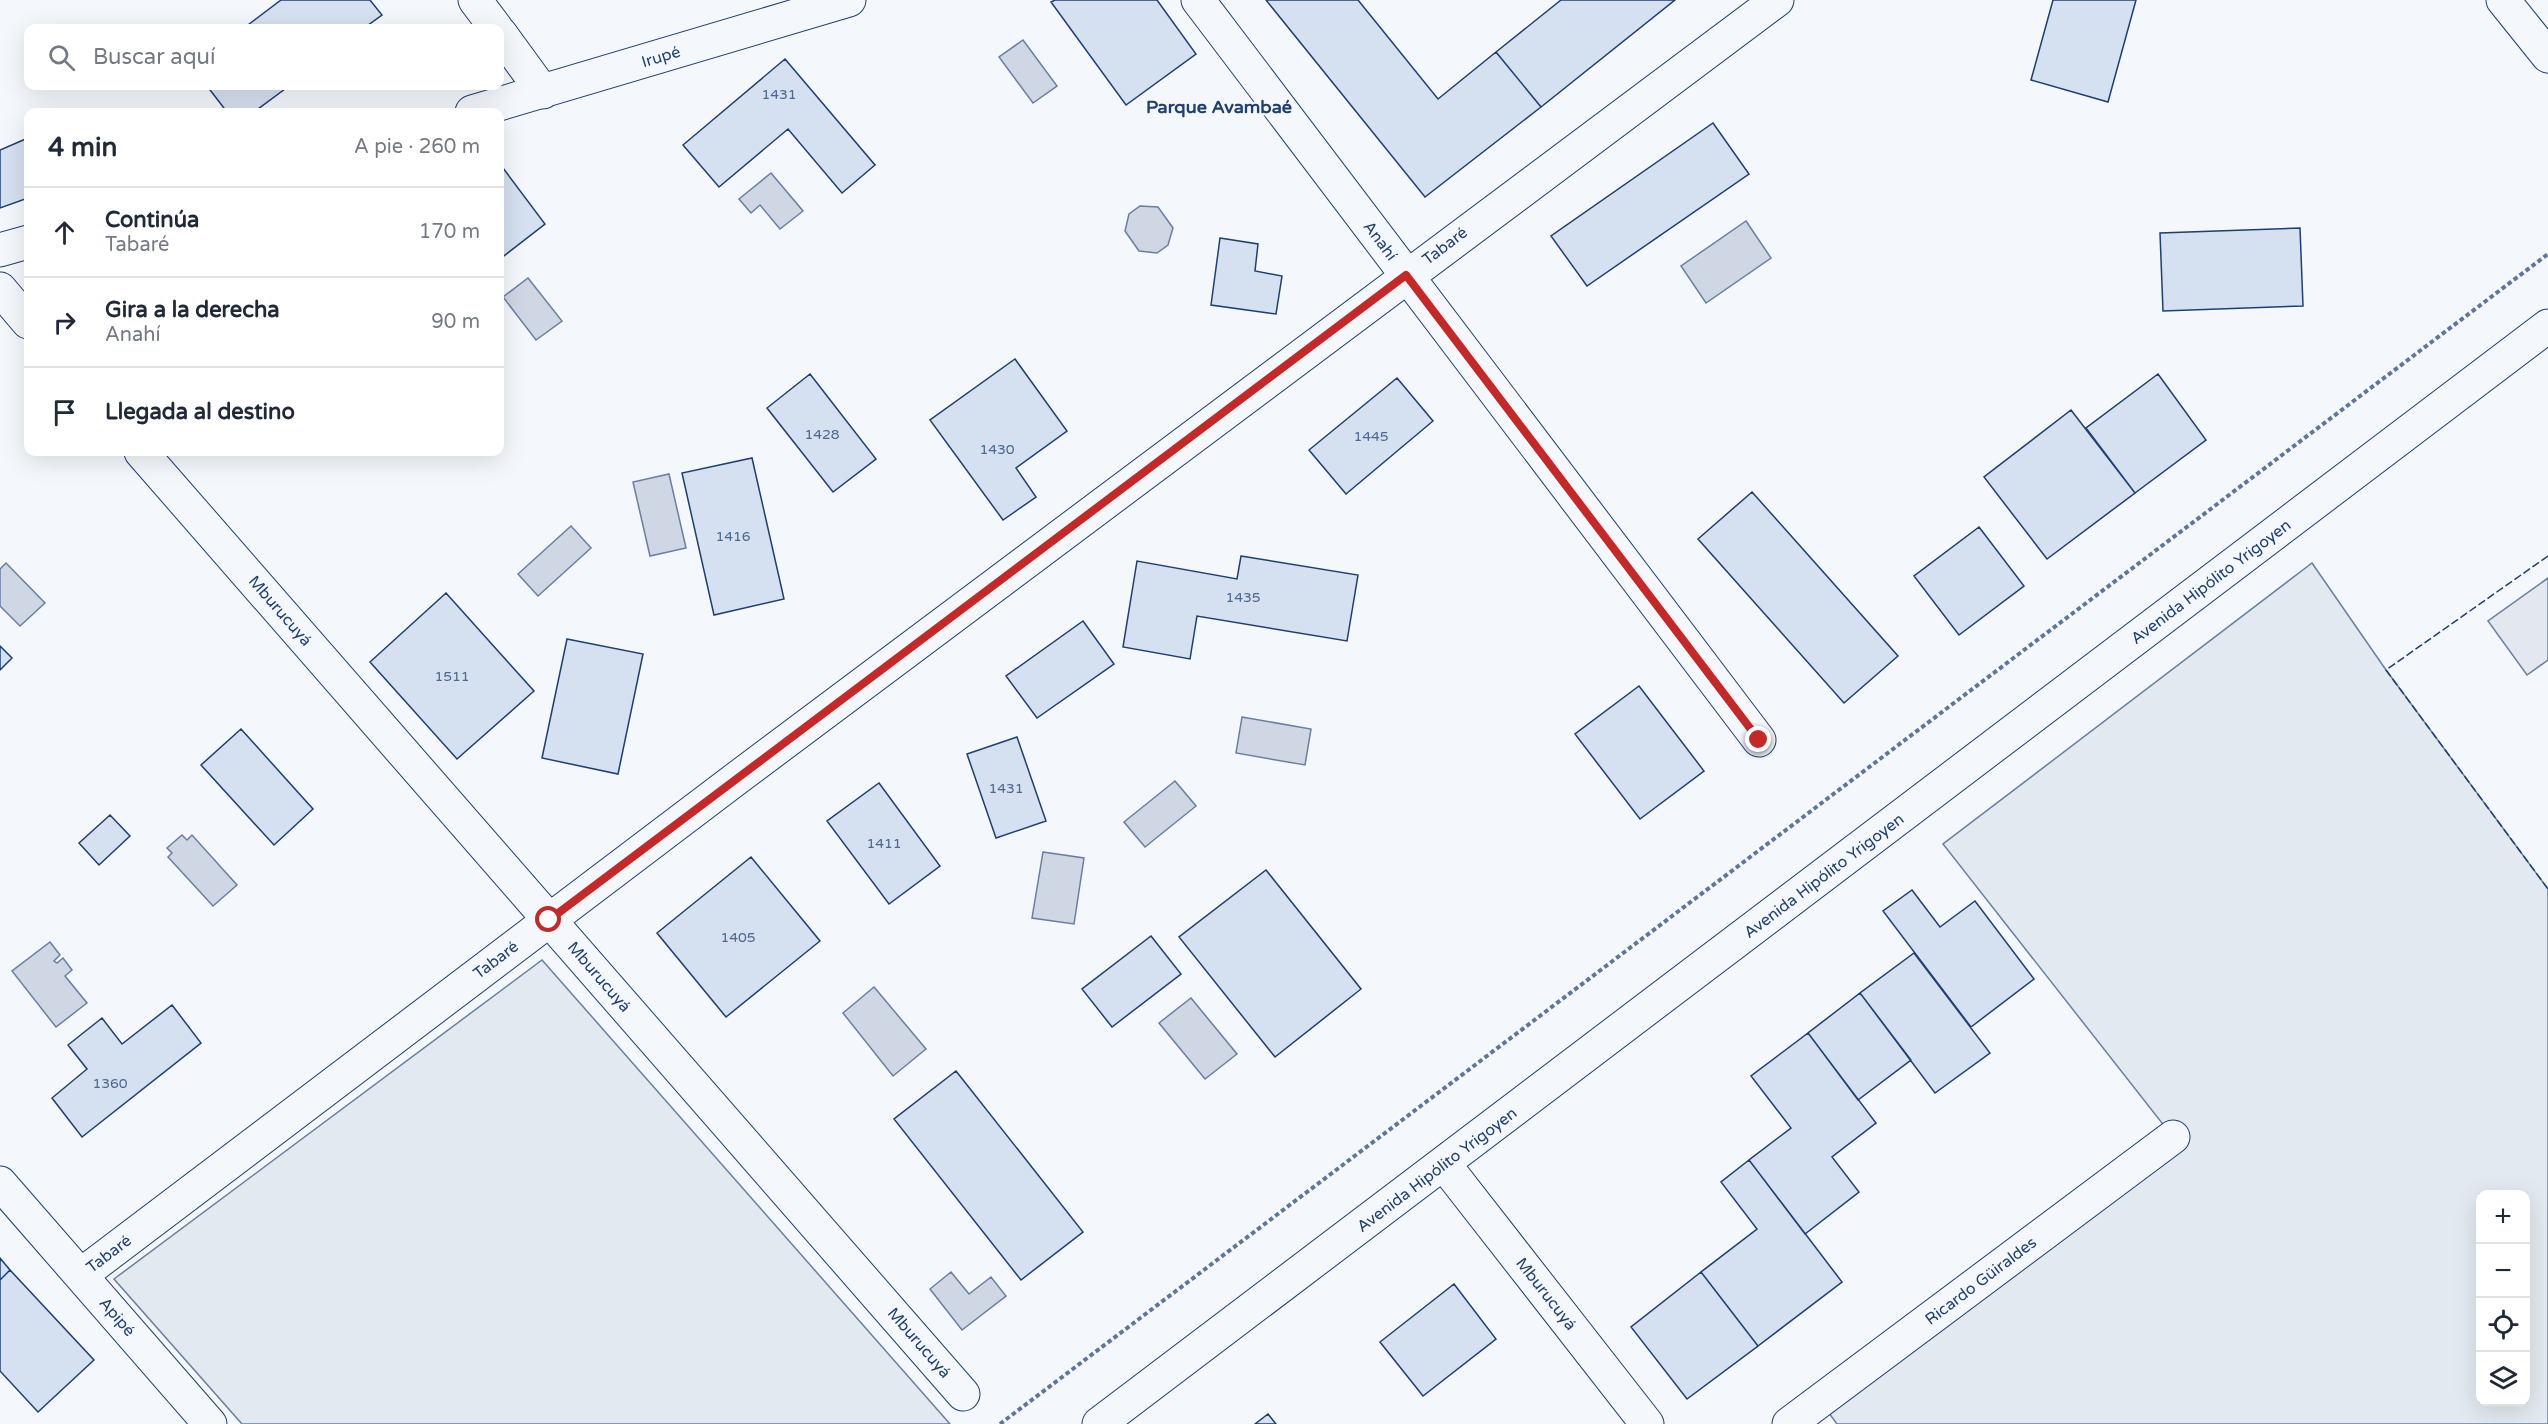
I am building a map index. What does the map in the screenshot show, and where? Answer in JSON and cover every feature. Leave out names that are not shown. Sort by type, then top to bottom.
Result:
[{"type":"street","points":[[476,0],[493,24]]},
{"type":"street","name":"Irupé","points":[[486,108],[849,0]]},
{"type":"street","name":"Anahí","points":[[1198,0],[1759,740]]},
{"type":"street","name":"Tabaré","points":[[81,1275],[1406,275],[1777,0]]},
{"type":"street","points":[[2503,0],[2548,56]]},
{"type":"street","points":[[504,38],[543,92]]},
{"type":"street","points":[[0,250],[24,243]]},
{"type":"street","points":[[0,289],[24,317]]},
{"type":"street","name":"Avenida Hipólito Yrigoyen","points":[[1099,1424],[2548,326]]},
{"type":"street","name":"Mburucuyá","points":[[144,456],[963,1394]]},
{"type":"street","name":"Ricardo Güiraldes","points":[[1790,1424],[2173,1137]]},
{"type":"street","name":"Mburucuyá","points":[[1444,1164],[1647,1424]]},
{"type":"street","name":"Apipé","points":[[0,1183],[210,1424]]},
{"type":"path","points":[[1000,1424],[2548,254]]},
{"type":"shaded area","points":[[1023,40],[1057,86],[1033,103],[999,57]]},
{"type":"shaded area","points":[[771,173],[803,211],[780,229],[760,205],[751,213],[739,199]]},
{"type":"shaded area","points":[[1140,206],[1158,207],[1173,228],[1168,245],[1157,253],[1139,251],[1125,231],[1129,214]]},
{"type":"shaded area","points":[[1746,221],[1771,258],[1706,303],[1681,266]]},
{"type":"shaded area","points":[[528,278],[562,321],[536,340],[504,296]]},
{"type":"shaded area","points":[[669,474],[686,548],[650,556],[633,482]]},
{"type":"shaded area","points":[[571,526],[591,548],[538,596],[518,574]]},
{"type":"shaded area","points":[[6,563],[45,603],[20,626],[0,606],[0,569]]},
{"type":"shaded area","points":[[2312,563],[2386,670],[2548,889],[2548,1424],[1837,1424],[1820,1401],[2173,1137],[1943,844]]},
{"type":"shaded area","points":[[2548,578],[2548,660],[2527,675],[2488,621]]},
{"type":"shaded area","points":[[1242,717],[1311,729],[1305,765],[1236,753]]},
{"type":"shaded area","points":[[1175,781],[1196,806],[1145,847],[1124,822]]},
{"type":"shaded area","points":[[182,835],[187,840],[192,835],[237,885],[213,906],[168,857],[172,853],[167,848]]},
{"type":"shaded area","points":[[1043,852],[1084,858],[1074,924],[1032,918]]},
{"type":"shaded area","points":[[50,942],[60,955],[54,961],[57,963],[63,958],[72,970],[65,976],[87,1003],[56,1027],[12,971]]},
{"type":"shaded area","points":[[542,960],[950,1424],[242,1424],[114,1279]]},
{"type":"shaded area","points":[[874,987],[926,1049],[893,1076],[843,1013]]},
{"type":"shaded area","points":[[1191,998],[1237,1054],[1205,1079],[1159,1023]]},
{"type":"shaded area","points":[[951,1272],[969,1294],[991,1277],[1006,1296],[962,1330],[930,1289]]},
{"type":"building","points":[[281,0],[370,0],[382,15],[370,24],[249,24]]},
{"type":"building","points":[[1055,0],[1157,0],[1196,54],[1126,105],[1051,2]]},
{"type":"building","points":[[1266,0],[1358,0],[1438,99],[1496,52],[1541,107],[1425,197]]},
{"type":"building","points":[[1561,0],[1675,0],[1541,107],[1496,52]]},
{"type":"building","points":[[2053,0],[2136,0],[2108,102],[2031,80]]},
{"type":"building","points":[[785,59],[875,165],[842,193],[788,129],[719,187],[683,145]]},
{"type":"building","points":[[210,90],[284,90],[259,108],[224,108]]},
{"type":"building","points":[[1713,123],[1749,174],[1587,286],[1551,236]]},
{"type":"building","points":[[24,140],[24,199],[0,208],[0,150]]},
{"type":"building","points":[[504,169],[545,224],[504,256]]},
{"type":"building","points":[[2300,228],[2303,306],[2163,311],[2160,233]]},
{"type":"building","points":[[1220,238],[1258,244],[1255,271],[1282,276],[1276,314],[1211,305]]},
{"type":"building","points":[[1015,359],[1067,431],[1016,468],[1036,497],[1003,520],[930,420]]},
{"type":"building","points":[[810,374],[876,459],[833,492],[767,408]]},
{"type":"building","points":[[2158,374],[2206,440],[2135,493],[2086,428]]},
{"type":"building","points":[[1397,378],[1433,421],[1346,494],[1309,450]]},
{"type":"building","points":[[2071,410],[2135,493],[2047,559],[1984,477]]},
{"type":"building","points":[[752,458],[784,599],[714,615],[682,473]]},
{"type":"building","points":[[1752,492],[1898,656],[1844,703],[1698,539]]},
{"type":"building","points":[[1979,527],[2024,586],[1959,635],[1914,576]]},
{"type":"building","points":[[1241,556],[1358,575],[1347,641],[1197,616],[1190,659],[1123,647],[1137,561],[1237,579]]},
{"type":"building","points":[[446,593],[534,691],[457,759],[370,662]]},
{"type":"building","points":[[1083,621],[1114,664],[1037,718],[1006,676]]},
{"type":"building","points":[[567,639],[643,654],[618,774],[542,758]]},
{"type":"building","points":[[0,646],[12,658],[0,670]]},
{"type":"building","points":[[1639,686],[1704,771],[1640,819],[1575,734]]},
{"type":"building","points":[[241,729],[313,809],[274,845],[201,765]]},
{"type":"building","points":[[1017,737],[1046,821],[996,838],[967,754]]},
{"type":"building","points":[[879,783],[940,866],[889,904],[827,821]]},
{"type":"building","points":[[110,815],[130,836],[99,865],[79,843]]},
{"type":"building","points":[[751,857],[820,941],[726,1017],[657,933]]},
{"type":"building","points":[[1266,870],[1361,989],[1275,1057],[1179,937]]},
{"type":"building","points":[[1912,890],[1940,927],[1975,901],[2034,979],[1971,1027],[1883,911]]},
{"type":"building","points":[[1151,936],[1181,974],[1112,1027],[1082,989]]},
{"type":"building","points":[[1914,953],[1990,1053],[1935,1093],[1860,993]]},
{"type":"building","points":[[1860,993],[1911,1060],[1858,1100],[1808,1033]]},
{"type":"building","points":[[172,1005],[201,1043],[82,1137],[52,1098],[87,1069],[68,1045],[102,1018],[122,1044]]},
{"type":"building","points":[[1808,1033],[1876,1123],[1832,1157],[1859,1192],[1805,1234],[1749,1160],[1791,1128],[1751,1076]]},
{"type":"building","points":[[956,1071],[1083,1232],[1021,1280],[894,1119]]},
{"type":"building","points":[[1749,1160],[1842,1282],[1758,1346],[1701,1272],[1757,1229],[1721,1182]]},
{"type":"building","points":[[0,1258],[10,1270],[0,1280]]},
{"type":"building","points":[[10,1270],[94,1360],[38,1412],[0,1371],[0,1280]]},
{"type":"building","points":[[1701,1272],[1758,1346],[1687,1399],[1631,1327]]},
{"type":"building","points":[[1454,1284],[1496,1339],[1423,1396],[1380,1342]]},
{"type":"building","points":[[1268,1414],[1276,1424],[1255,1424]]},
{"type":"fence","points":[[2548,556],[2386,670],[2548,889]]},
{"type":"district","name":"Parque Avambaé","points":[[1219,107]]},
{"type":"route","points":[[549,920],[1406,275],[1759,740]]}]
